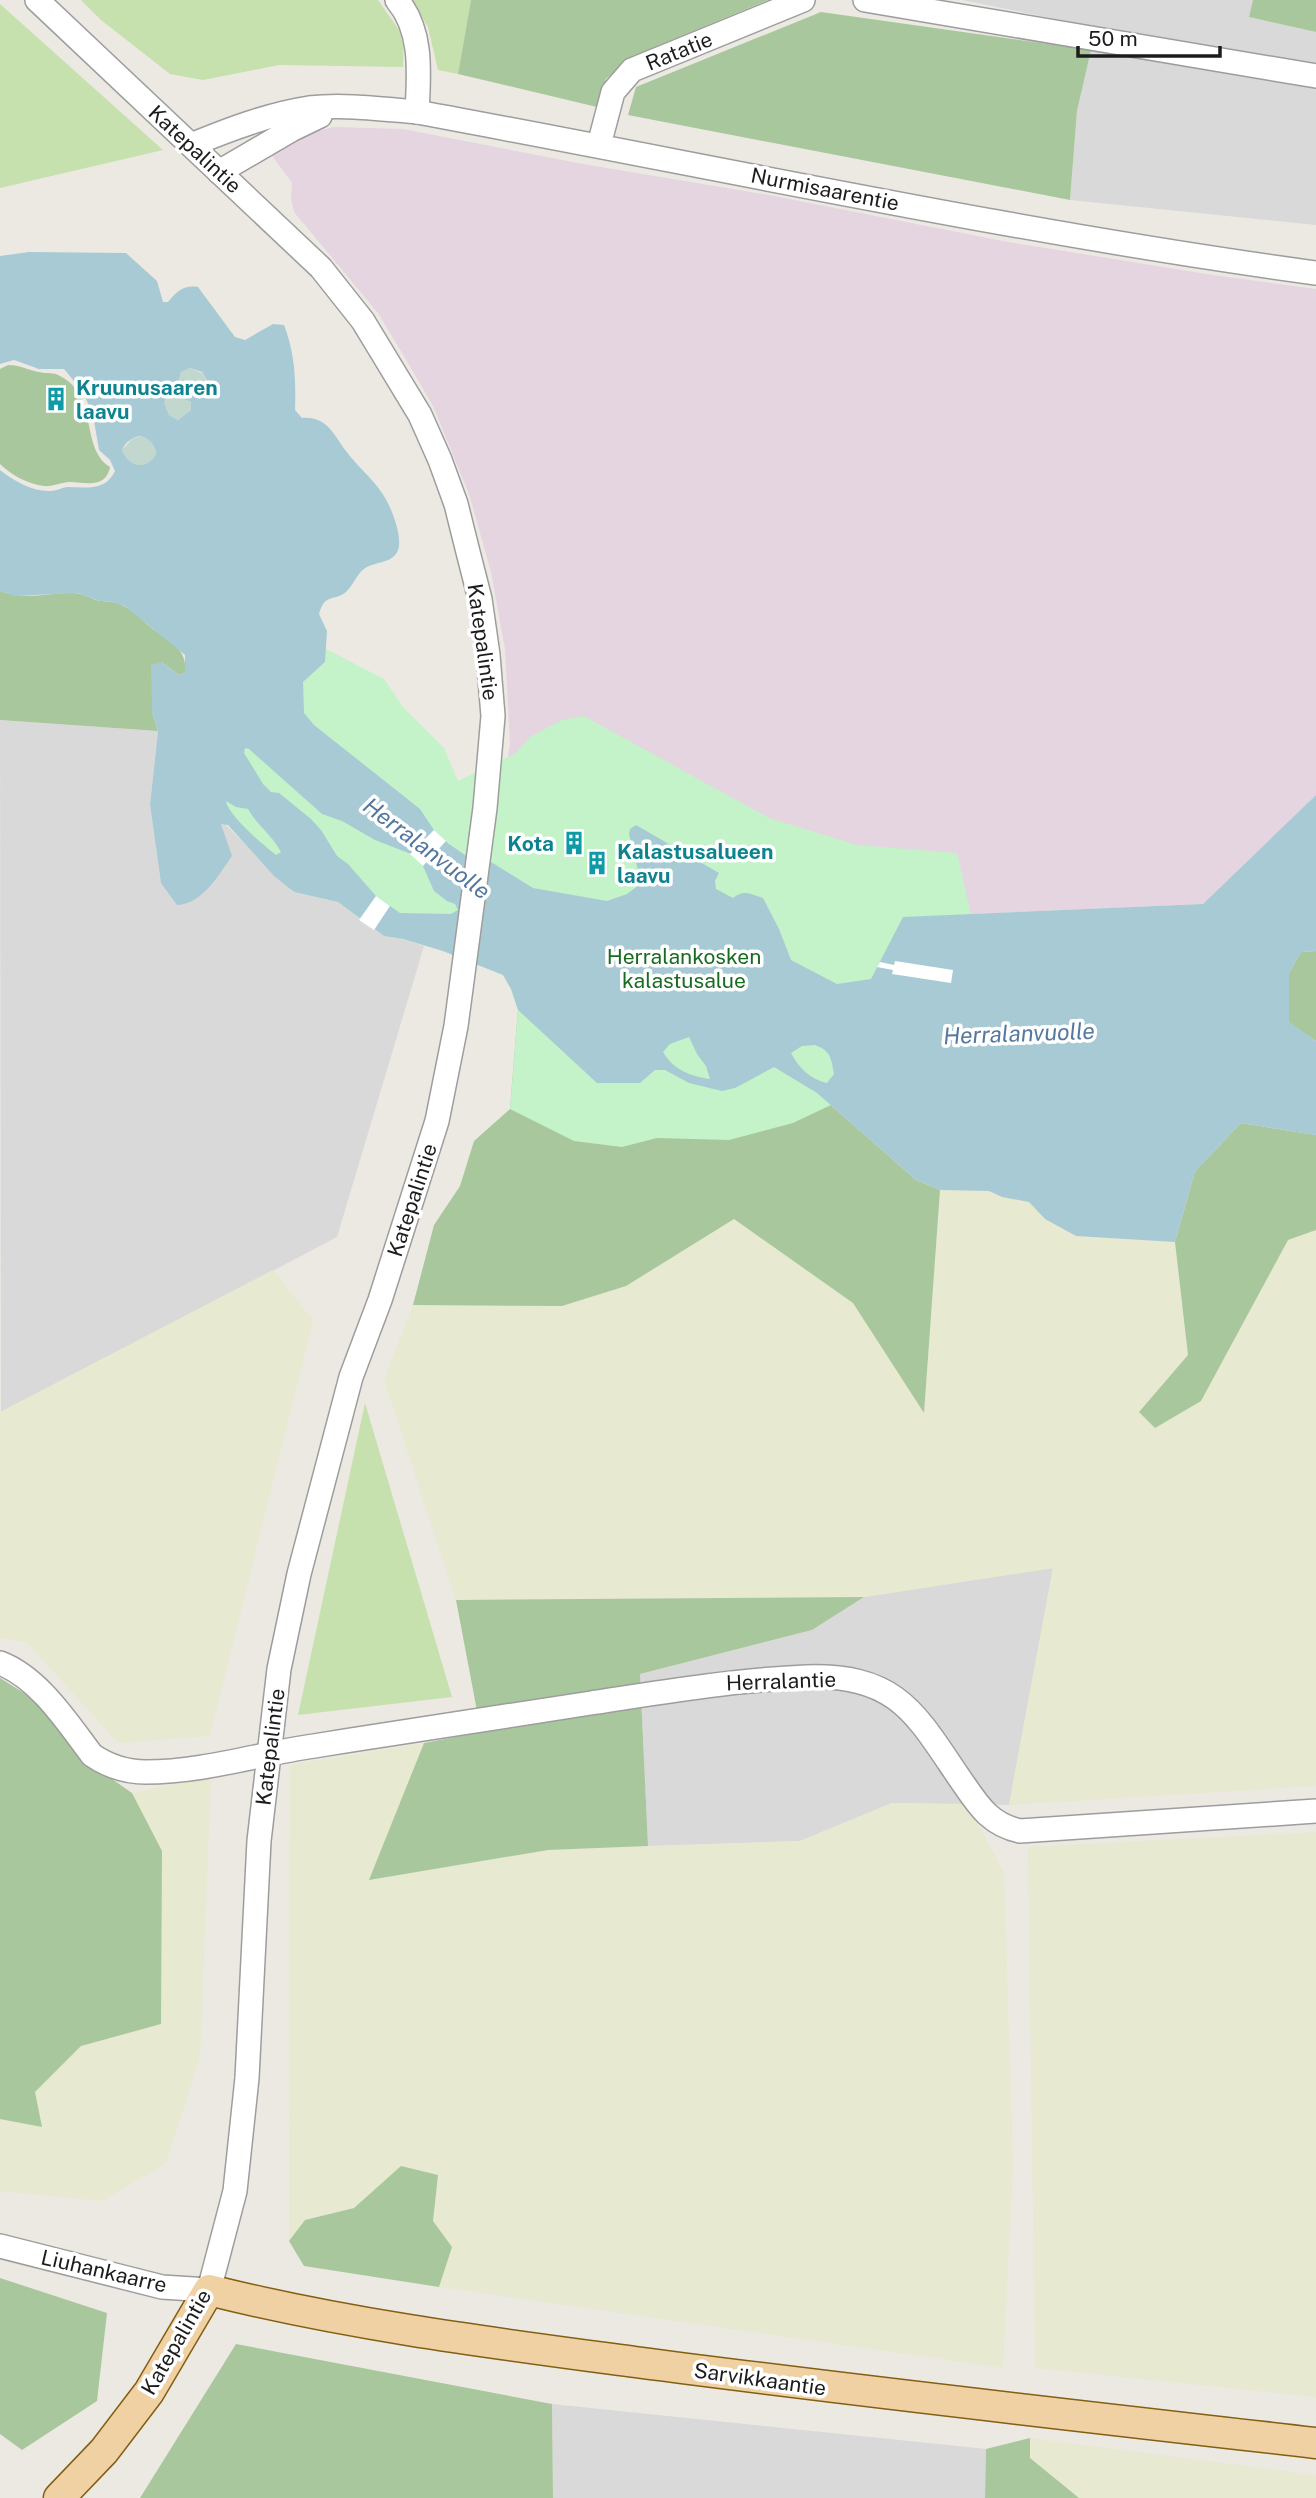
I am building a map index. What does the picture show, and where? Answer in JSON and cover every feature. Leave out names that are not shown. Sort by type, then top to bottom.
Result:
[{"type":"main road","name":"Sarvikkaantie","points":[[209,2290],[279,2308],[465,2339],[828,2388],[1316,2443]]},
{"type":"main road","name":"Katepalintie","points":[[59,2498],[104,2451],[149,2392],[209,2290]]},
{"type":"street","points":[[397,0],[413,25],[418,53],[417,111]]},
{"type":"street","name":"Ratatie","points":[[599,145],[613,92],[632,70],[803,0]]},
{"type":"street","points":[[865,0],[1316,76]]},
{"type":"street","name":"Katepalintie","points":[[38,1],[321,268],[363,321],[420,415],[456,504],[480,599],[493,716],[485,808],[456,1026],[437,1121],[380,1300],[351,1377],[299,1574],[279,1669],[259,1841],[247,2078],[235,2191],[209,2290]]},
{"type":"street","points":[[219,172],[334,107]]},
{"type":"street","name":"Nurmisaarentie","points":[[191,145],[232,128],[307,108],[417,111],[1023,227],[1316,273]]},
{"type":"street","points":[[0,1663],[16,1670],[33,1685],[92,1755],[113,1766],[146,1772],[186,1769],[268,1753]]},
{"type":"street","name":"Herralantie","points":[[268,1753],[718,1683],[808,1677],[855,1679],[887,1692],[914,1713],[984,1814],[1005,1828],[1020,1831],[1316,1811]]},
{"type":"street","name":"Liuhankaarre","points":[[0,2246],[162,2287],[209,2290]]},
{"type":"shaded area","points":[[962,0],[1253,0],[1249,17],[1316,32],[1316,225],[1070,200],[1077,111],[1096,27]]},
{"type":"shaded area","points":[[333,127],[403,129],[583,164],[769,195],[1008,242],[1316,289],[1316,795],[1203,904],[903,917],[491,862],[510,744],[505,649],[491,572],[469,494],[433,406],[405,358],[378,313],[294,212],[292,183],[270,153],[308,134]]},
{"type":"shaded area","points":[[0,720],[158,731],[150,805],[161,883],[223,829],[220,823],[224,823],[293,892],[338,902],[384,936],[424,946],[337,1237],[1,1414]]},
{"type":"shaded area","points":[[1053,1568],[1009,1805],[892,1803],[800,1841],[648,1846],[640,1674],[812,1630],[864,1597]]},
{"type":"shaded area","points":[[552,2404],[986,2449],[985,2498],[553,2498]]},
{"type":"green space","points":[[81,0],[378,0],[404,37],[403,67],[279,65],[203,80],[170,74],[101,20]]},
{"type":"green space","points":[[412,0],[471,0],[458,74],[438,70],[428,27]]},
{"type":"green space","points":[[471,0],[768,0],[633,56],[606,79],[597,107],[458,74]]},
{"type":"green space","points":[[1253,0],[1316,0],[1316,32],[1249,17]]},
{"type":"green space","points":[[0,4],[163,150],[0,188]]},
{"type":"green space","points":[[821,12],[1091,50],[1077,111],[1070,200],[628,115],[636,87]]},
{"type":"green space","points":[[8,365],[56,374],[72,385],[85,409],[95,447],[110,467],[104,478],[95,483],[70,482],[44,486],[20,478],[0,464],[0,369]]},
{"type":"green space","points":[[190,368],[202,373],[207,380],[207,387],[199,390],[181,385],[181,372]]},
{"type":"green space","points":[[171,395],[191,402],[191,410],[178,420],[169,415],[164,402]]},
{"type":"green space","points":[[141,436],[151,443],[156,454],[148,463],[138,465],[129,461],[121,451],[132,439]]},
{"type":"green space","points":[[0,591],[28,596],[75,593],[119,604],[174,644],[182,653],[185,673],[179,675],[162,662],[152,711],[158,731],[0,720]]},
{"type":"green space","name":"Herralankosken kalastusalue","points":[[326,649],[384,679],[403,707],[444,748],[458,781],[515,754],[530,737],[562,720],[584,716],[769,818],[857,845],[957,853],[971,914],[831,1105],[793,1123],[729,1140],[657,1138],[622,1147],[574,1141],[510,1109],[518,1010],[503,975],[443,951],[384,936],[338,902],[294,892],[274,876],[228,825],[220,823],[233,729],[303,682],[325,662]]},
{"type":"green space","points":[[1316,951],[1316,1041],[1289,1023],[1289,973],[1301,952]]},
{"type":"green space","points":[[518,1010],[817,1093],[916,1180],[940,1190],[924,1413],[853,1303],[734,1219],[626,1286],[562,1306],[413,1305],[434,1225],[460,1186],[474,1141],[510,1109]]},
{"type":"green space","points":[[1241,1123],[1316,1135],[1316,1230],[1288,1240],[1201,1401],[1155,1428],[1139,1412],[1188,1355],[1175,1242],[1195,1171]]},
{"type":"green space","points":[[940,1190],[989,1191],[1002,1197],[1029,1202],[1045,1219],[1076,1236],[1175,1242],[1188,1355],[1139,1411],[1201,1401],[1288,1240],[1316,1230],[1316,1786],[1009,1805],[1053,1568],[864,1597],[456,1600],[384,1380],[413,1305],[562,1306],[626,1286],[734,1219],[853,1303],[924,1412]]},
{"type":"green space","points":[[273,1270],[313,1320],[210,1736],[118,1743],[26,1642],[0,1638],[0,1412]]},
{"type":"green space","points":[[365,1403],[452,1697],[298,1715]]},
{"type":"green space","points":[[864,1597],[812,1630],[640,1674],[648,1846],[548,1850],[369,1880],[424,1743],[481,1732],[456,1600]]},
{"type":"green space","points":[[0,1678],[35,1700],[79,1756],[132,1793],[162,1851],[161,2024],[81,2046],[35,2092],[42,2127],[0,2119]]},
{"type":"green space","points":[[424,1743],[370,1879],[548,1850],[800,1841],[892,1803],[967,1804],[1004,1872],[1013,2165],[1003,2368],[439,2287],[452,2247],[433,2221],[438,2175],[401,2166],[354,2208],[305,2220],[289,2241],[290,1765]]},
{"type":"green space","points":[[211,1776],[200,2057],[166,2163],[102,2201],[0,2191],[0,2119],[41,2127],[35,2092],[81,2046],[161,2024],[162,1851],[132,1793]]},
{"type":"green space","points":[[1316,1832],[1316,2397],[1035,2368],[1028,1847]]},
{"type":"green space","points":[[401,2166],[438,2175],[433,2221],[452,2247],[439,2287],[304,2266],[289,2241],[305,2220],[354,2208]]},
{"type":"green space","points":[[0,2278],[107,2313],[97,2401],[22,2450],[0,2434]]},
{"type":"green space","points":[[236,2344],[552,2404],[553,2498],[140,2498]]},
{"type":"green space","points":[[1030,2438],[1316,2475],[1316,2498],[1079,2498],[1029,2458]]},
{"type":"green space","points":[[1030,2438],[1030,2458],[1079,2498],[985,2498],[986,2449]]},
{"type":"water","name":"Herralanvuolle","points":[[29,252],[126,253],[157,281],[163,302],[168,302],[185,288],[198,287],[235,337],[245,340],[273,324],[284,325],[294,367],[295,410],[302,418],[318,420],[328,427],[378,488],[393,514],[399,541],[399,548],[393,557],[364,569],[346,592],[327,600],[321,607],[319,614],[327,631],[325,662],[303,682],[304,713],[314,725],[420,809],[434,830],[449,844],[468,857],[491,862],[533,888],[607,901],[627,894],[639,885],[639,874],[629,834],[630,829],[636,825],[719,873],[715,881],[716,889],[733,898],[744,893],[763,898],[791,960],[837,984],[871,979],[903,917],[1203,904],[1316,795],[1316,951],[1301,952],[1289,973],[1289,1022],[1316,1041],[1316,1135],[1241,1123],[1195,1171],[1175,1242],[1076,1236],[1045,1219],[1029,1202],[1002,1197],[989,1191],[940,1190],[916,1180],[817,1093],[774,1067],[735,1088],[722,1091],[689,1083],[665,1070],[655,1070],[640,1083],[597,1083],[518,1010],[503,975],[443,951],[384,936],[338,902],[294,892],[274,876],[228,825],[221,824],[232,856],[202,894],[177,905],[161,883],[150,805],[158,731],[152,711],[151,665],[162,662],[179,675],[185,673],[185,655],[125,606],[77,593],[15,596],[0,591],[0,470],[24,485],[51,491],[100,485],[111,478],[115,471],[110,460],[99,450],[93,415],[83,392],[64,369],[39,369],[14,360],[0,364],[0,256]],"holes":[[[190,368],[202,372],[207,380],[207,387],[199,390],[182,385],[179,381],[181,372]],[[170,395],[191,402],[191,410],[178,420],[169,415],[164,402]],[[144,437],[153,445],[156,454],[148,463],[138,465],[129,461],[122,451],[127,443]],[[245,748],[322,814],[411,854],[423,866],[434,891],[455,904],[458,910],[451,914],[400,913],[376,896],[348,864],[337,856],[311,819],[279,793],[271,792],[244,753]],[[226,801],[236,807],[248,809],[281,852],[276,855],[233,814]],[[689,1037],[706,1066],[710,1079],[683,1071],[663,1052],[670,1044]],[[802,1046],[820,1047],[829,1056],[834,1074],[827,1083],[815,1079],[801,1068],[791,1053]]]},
{"type":"pier","points":[[434,830],[446,841],[423,866],[410,854]]},
{"type":"pier","points":[[376,896],[390,906],[374,930],[359,920]]},
{"type":"pier","points":[[895,961],[953,970],[951,983],[892,974],[893,970],[877,967],[880,962],[894,965]]},
{"type":"place","name":"Kruunusaaren laavu","points":[[56,399]]},
{"type":"place","name":"Kota","points":[[574,843]]},
{"type":"place","name":"Kalastusalueen laavu","points":[[597,863]]}]
